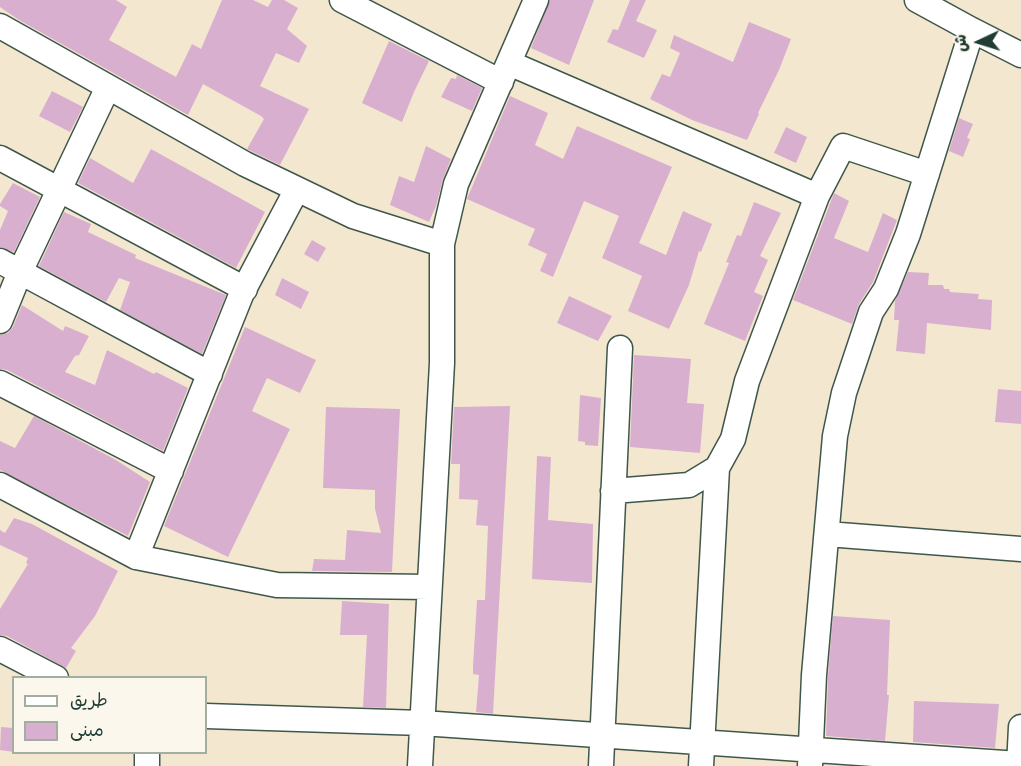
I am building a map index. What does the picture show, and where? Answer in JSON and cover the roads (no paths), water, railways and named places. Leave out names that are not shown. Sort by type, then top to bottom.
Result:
[{"type":"street","points":[[342,0],[505,72],[817,196]]},
{"type":"street","points":[[420,766],[442,363],[442,244],[456,184],[536,0]]},
{"type":"street","points":[[917,0],[1021,55]]},
{"type":"street","points":[[0,26],[245,164],[353,216],[442,244]]},
{"type":"street","points":[[810,758],[814,675],[835,436],[844,393],[872,312],[886,289],[908,234],[972,30]]},
{"type":"street","points":[[0,321],[10,266],[59,189],[108,87]]},
{"type":"street","points":[[701,766],[717,468],[733,438],[747,381],[817,196],[843,146],[927,174]]},
{"type":"street","points":[[0,158],[245,289]]},
{"type":"street","points":[[136,557],[245,289],[297,189]]},
{"type":"street","points":[[10,266],[210,374]]},
{"type":"street","points":[[601,766],[620,348]]},
{"type":"street","points":[[0,383],[171,471]]},
{"type":"street","points":[[613,491],[689,485],[717,468]]},
{"type":"street","points":[[0,485],[136,557],[277,585],[429,587]]},
{"type":"street","points":[[826,534],[1021,549]]},
{"type":"street","points":[[0,649],[52,676]]},
{"type":"street","points":[[207,716],[422,723],[702,742],[810,758],[1019,765],[1021,727]]}]
